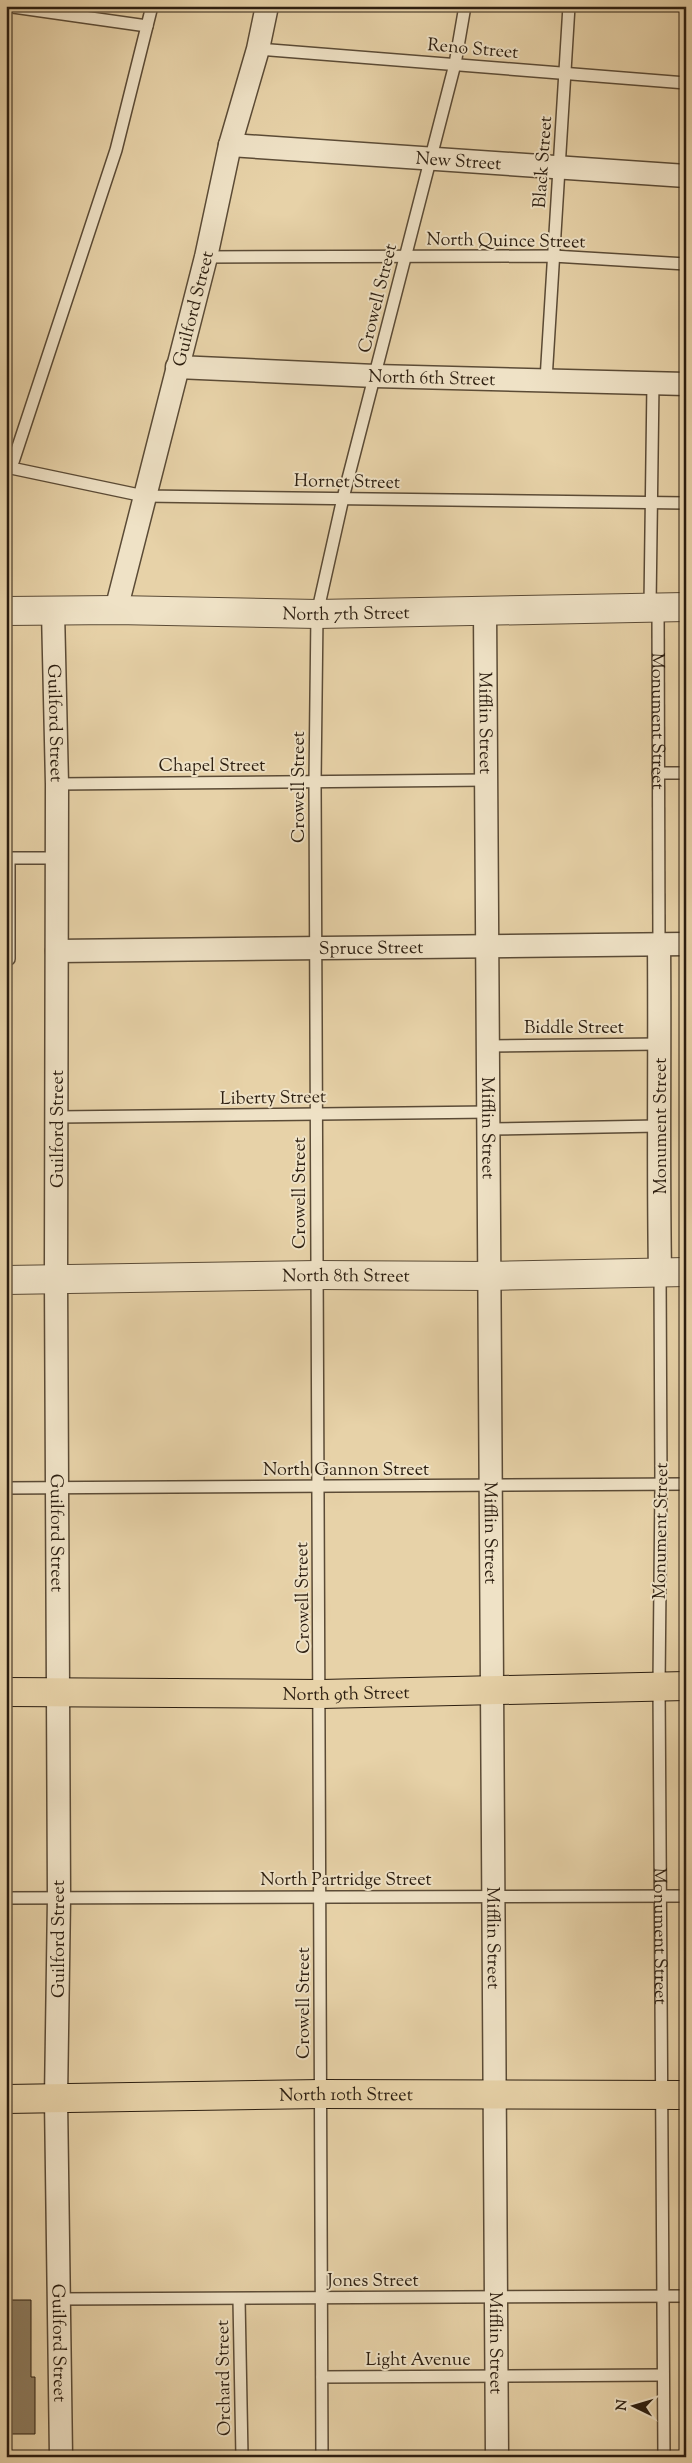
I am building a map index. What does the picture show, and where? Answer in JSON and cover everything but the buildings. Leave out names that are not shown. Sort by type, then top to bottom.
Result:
[{"type":"main road","name":"North 9th Street","points":[[6,1692],[321,1694],[686,1686]]},
{"type":"main road","name":"North 10th Street","points":[[6,2099],[321,2094],[674,2095]]},
{"type":"street","name":"Guilford Street","points":[[116,610],[206,257],[230,145],[258,49],[267,6]]},
{"type":"street","name":"New Street","points":[[230,145],[686,176]]},
{"type":"street","name":"North 6th Street","points":[[177,367],[375,376],[686,384]]},
{"type":"street","name":"North 7th Street","points":[[6,611],[116,610],[317,614],[485,609],[686,607]]},
{"type":"street","name":"Mifflin Street","points":[[485,609],[488,780],[487,946],[490,1120],[489,1276],[497,2457]]},
{"type":"street","name":"Guilford Street","points":[[52,611],[57,784],[56,1488],[58,1898],[56,2099],[61,2457]]},
{"type":"street","name":"Monument Street","points":[[659,944],[660,1044],[658,1126],[673,1272]]},
{"type":"street","name":"Spruce Street","points":[[57,951],[686,944]]},
{"type":"street","name":"North 8th Street","points":[[6,1280],[317,1274],[489,1276],[673,1272]]},
{"type":"lane","points":[[6,6],[147,26],[152,6]]},
{"type":"lane","name":"Crowell Street","points":[[322,2457],[321,1694],[318,1486],[315,782],[317,614],[343,498],[455,64],[465,6]]},
{"type":"lane","name":"Black Street","points":[[546,380],[569,6]]},
{"type":"lane","name":"Hornet Street","points":[[147,26],[116,150],[11,468],[144,496],[686,503]]},
{"type":"lane","name":"Reno Street","points":[[258,49],[686,83]]},
{"type":"lane","name":"North Quince Street","points":[[206,257],[554,256],[686,264]]},
{"type":"lane","name":"Monument Street","points":[[653,383],[651,503],[658,773],[659,944]]},
{"type":"lane","points":[[658,773],[686,773]]},
{"type":"lane","name":"Chapel Street","points":[[57,784],[488,780]]},
{"type":"lane","points":[[9,959],[7,858],[57,858]]},
{"type":"lane","name":"Biddle Street","points":[[488,1046],[660,1044]]},
{"type":"lane","name":"Liberty Street","points":[[58,1117],[316,1114],[658,1126]]},
{"type":"lane","name":"Monument Street","points":[[664,2457],[663,2296],[674,2095],[660,1896],[659,1686],[661,1484],[673,1272]]},
{"type":"lane","name":"North Gannon Street","points":[[6,1488],[686,1484]]},
{"type":"lane","name":"North Partridge Street","points":[[6,1898],[686,1896]]},
{"type":"lane","name":"Jones Street","points":[[60,2298],[239,2299],[686,2296]]},
{"type":"lane","name":"Orchard Street","points":[[239,2299],[242,2457]]},
{"type":"lane","name":"Light Avenue","points":[[322,2377],[663,2375]]}]
